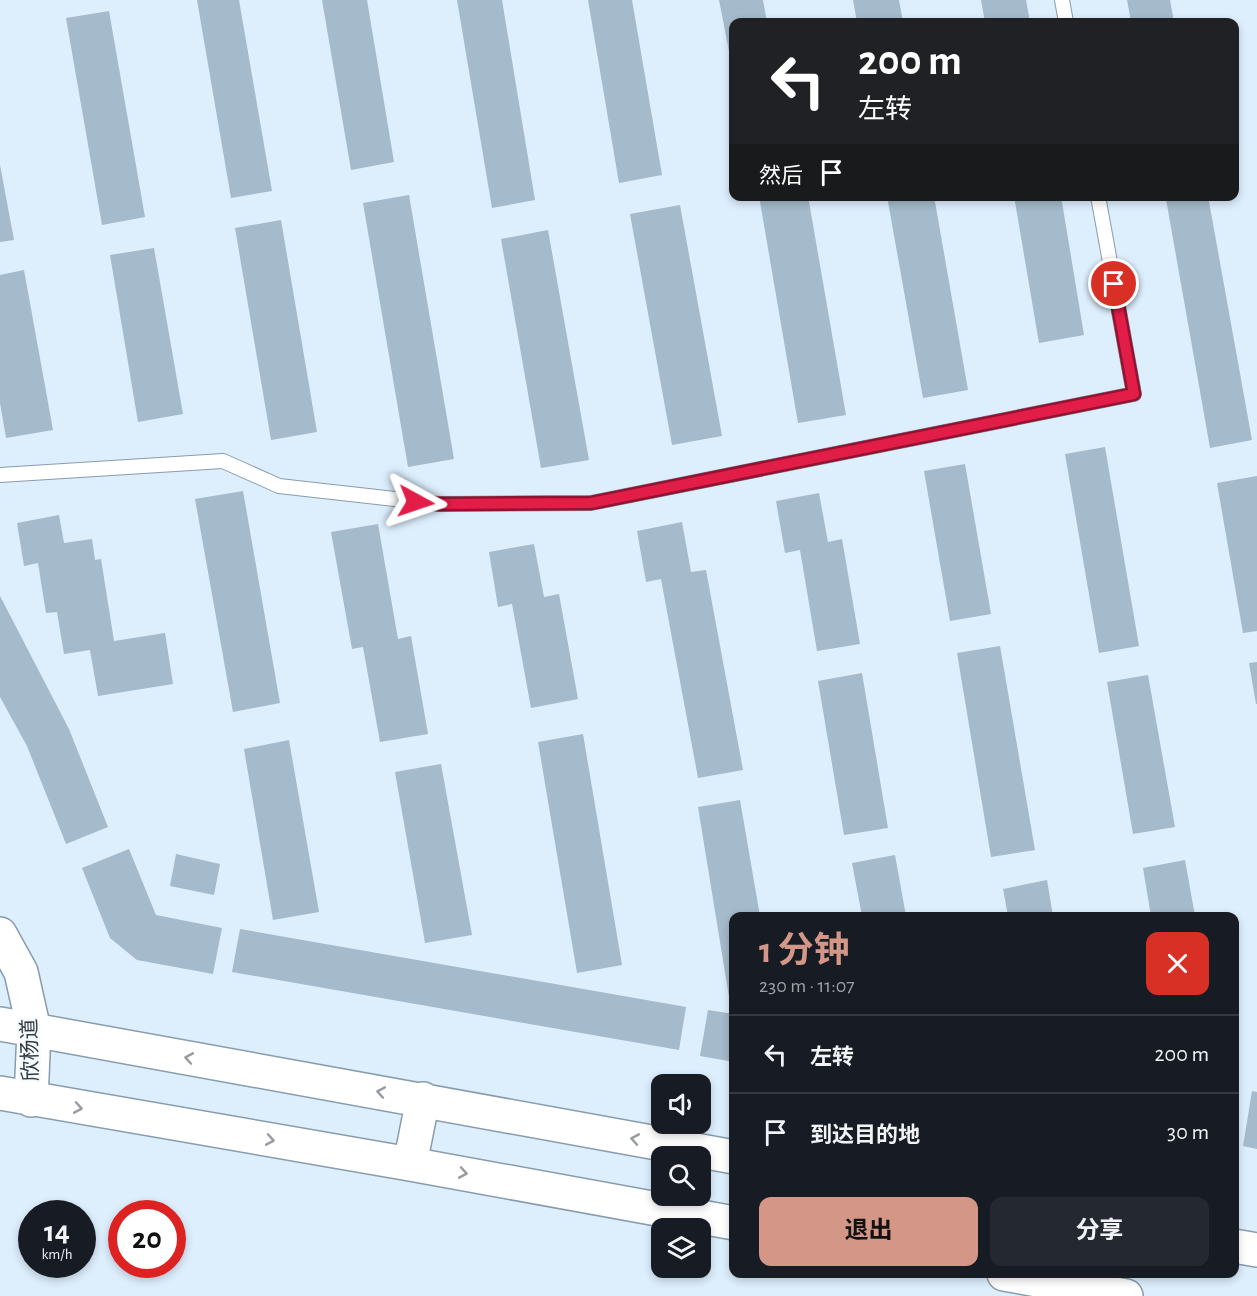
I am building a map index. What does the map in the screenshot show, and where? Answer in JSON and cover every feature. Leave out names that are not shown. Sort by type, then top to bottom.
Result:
[{"type":"main road","name":"欣杨道","points":[[0,934],[21,972],[34,1030],[16,1097]]},
{"type":"main road","points":[[0,1024],[729,1156]]},
{"type":"main road","points":[[16,1097],[410,1164],[729,1222]]},
{"type":"main road","points":[[410,1164],[423,1099]]},
{"type":"main road","points":[[1239,1247],[1257,1250]]},
{"type":"main road","points":[[1026,1278],[1126,1296]]},
{"type":"lane","points":[[1062,0],[1065,18]]},
{"type":"lane","points":[[0,475],[223,461],[279,486],[439,504],[591,503],[1134,394],[1099,201]]},
{"type":"building","points":[[197,0],[239,0],[272,191],[231,198]]},
{"type":"building","points":[[322,0],[367,0],[394,162],[351,170]]},
{"type":"building","points":[[457,0],[502,0],[535,200],[492,208]]},
{"type":"building","points":[[588,0],[632,0],[662,175],[619,183]]},
{"type":"building","points":[[719,0],[763,0],[766,18],[729,18],[729,51]]},
{"type":"building","points":[[853,0],[899,0],[902,18],[856,18]]},
{"type":"building","points":[[981,0],[1026,0],[1029,18],[984,18]]},
{"type":"building","points":[[1127,0],[1170,0],[1173,18],[1130,18]]},
{"type":"building","points":[[109,11],[145,217],[102,225],[66,18]]},
{"type":"building","points":[[0,165],[14,240],[0,242]]},
{"type":"building","points":[[409,195],[454,459],[408,467],[363,203]]},
{"type":"building","points":[[760,201],[809,201],[846,415],[798,423]]},
{"type":"building","points":[[888,201],[935,201],[968,390],[923,398]]},
{"type":"building","points":[[1015,201],[1062,201],[1084,335],[1039,343]]},
{"type":"building","points":[[1166,201],[1209,201],[1252,440],[1210,448]]},
{"type":"building","points":[[680,205],[722,436],[672,445],[630,214]]},
{"type":"building","points":[[281,220],[317,432],[271,440],[235,228]]},
{"type":"building","points":[[548,230],[589,460],[541,468],[501,239]]},
{"type":"building","points":[[154,248],[183,414],[138,422],[110,255]]},
{"type":"building","points":[[24,270],[53,430],[6,438],[0,403],[0,275]]},
{"type":"building","points":[[1105,447],[1139,646],[1099,653],[1065,454]]},
{"type":"building","points":[[965,464],[991,614],[950,621],[924,471]]},
{"type":"building","points":[[1257,476],[1257,631],[1243,633],[1217,483]]},
{"type":"building","points":[[243,491],[280,703],[233,712],[195,499]]},
{"type":"building","points":[[819,493],[828,542],[842,539],[860,644],[817,651],[800,550],[785,553],[776,501]]},
{"type":"building","points":[[59,515],[64,543],[92,539],[95,560],[101,559],[114,641],[165,633],[173,684],[98,696],[90,650],[64,654],[57,612],[46,613],[38,563],[24,566],[17,523]]},
{"type":"building","points":[[682,522],[691,572],[706,570],[743,770],[698,778],[661,579],[646,582],[637,531]]},
{"type":"building","points":[[378,524],[398,639],[411,636],[428,734],[380,742],[363,647],[352,649],[331,532]]},
{"type":"building","points":[[534,544],[544,597],[559,594],[578,699],[531,708],[512,604],[498,607],[489,552]]},
{"type":"building","points":[[0,596],[69,729],[108,827],[66,844],[27,746],[0,697]]},
{"type":"building","points":[[1000,646],[1035,850],[991,857],[957,653]]},
{"type":"building","points":[[1257,662],[1257,704],[1256,704],[1249,663]]},
{"type":"building","points":[[862,673],[888,828],[844,835],[818,681]]},
{"type":"building","points":[[1148,675],[1175,827],[1133,834],[1107,682]]},
{"type":"building","points":[[583,734],[622,965],[577,973],[538,742]]},
{"type":"building","points":[[289,740],[319,912],[273,920],[244,749]]},
{"type":"building","points":[[441,764],[472,935],[425,943],[395,772]]},
{"type":"building","points":[[740,800],[759,912],[729,912],[729,997],[698,807]]},
{"type":"building","points":[[129,849],[156,915],[222,928],[213,974],[137,960],[110,938],[82,868]]},
{"type":"building","points":[[176,854],[220,864],[214,895],[170,886]]},
{"type":"building","points":[[895,855],[905,912],[861,912],[852,863]]},
{"type":"building","points":[[1185,860],[1194,912],[1150,912],[1143,868]]},
{"type":"building","points":[[1047,880],[1052,912],[1007,912],[1003,889]]},
{"type":"building","points":[[240,929],[686,1007],[679,1050],[232,972]]},
{"type":"building","points":[[708,1010],[729,1013],[729,1061],[700,1056]]},
{"type":"building","points":[[1252,1091],[1257,1092],[1257,1149],[1243,1146]]},
{"type":"route","points":[[416,502],[439,504],[591,503],[1134,394],[1114,284]]}]
